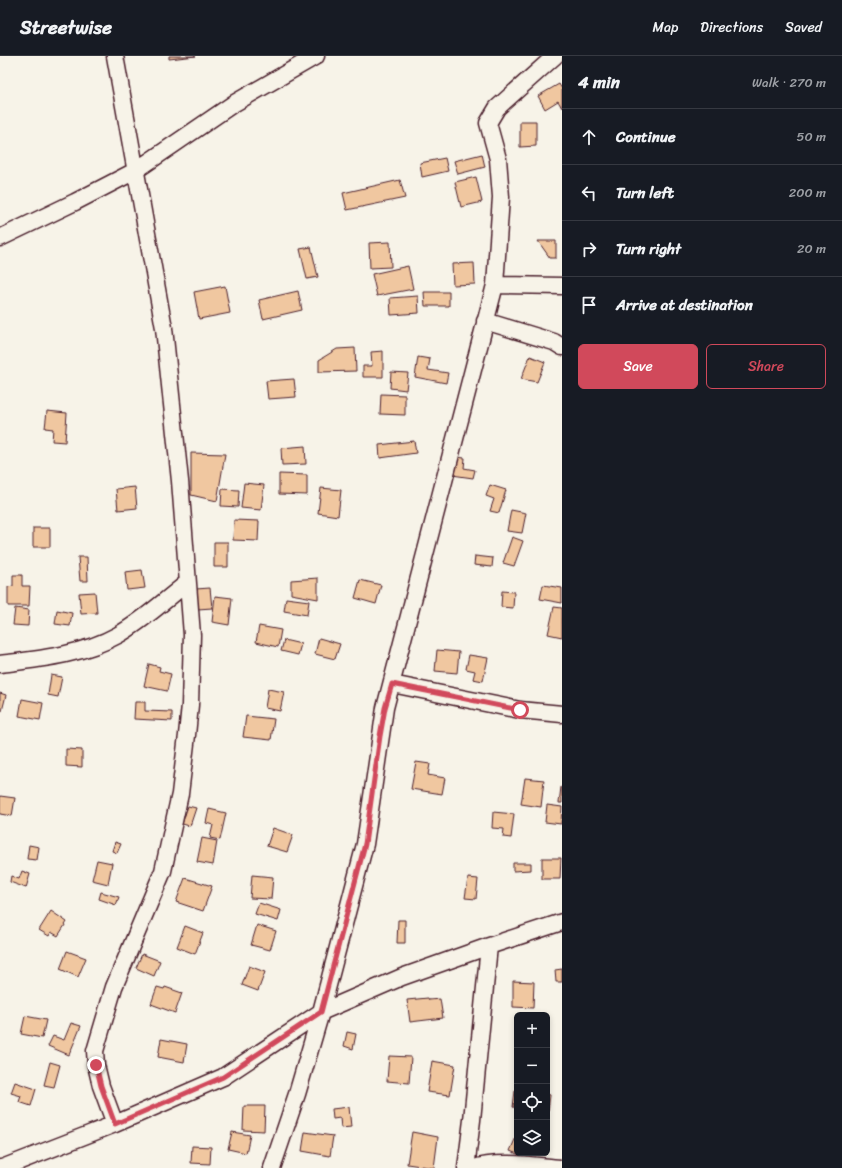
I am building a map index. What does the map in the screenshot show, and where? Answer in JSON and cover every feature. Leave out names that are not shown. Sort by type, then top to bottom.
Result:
[{"type":"street","points":[[115,56],[164,328],[180,482],[192,635],[190,705],[180,794],[163,871],[114,986],[95,1051],[96,1065],[101,1086],[115,1124]]},
{"type":"street","points":[[0,238],[135,171],[233,104],[316,56]]},
{"type":"street","points":[[272,1168],[297,1094],[321,1012],[365,844],[385,708],[495,285],[501,197],[498,159],[488,123],[497,108],[555,56]]},
{"type":"street","points":[[495,285],[562,286]]},
{"type":"street","points":[[485,321],[554,342],[562,347]]},
{"type":"street","points":[[0,664],[62,656],[101,643],[130,627],[187,583]]},
{"type":"street","points":[[392,684],[520,710],[562,714]]},
{"type":"street","points":[[2,1168],[115,1124],[223,1077],[321,1012],[402,977],[562,922]]},
{"type":"street","points":[[466,1168],[489,946]]},
{"type":"street","points":[[475,1168],[481,1165],[494,1164],[562,1168]]},
{"type":"building","points":[[169,56],[196,56],[169,59]]},
{"type":"building","points":[[559,84],[562,89],[562,108],[558,101],[545,109],[538,96]]},
{"type":"building","points":[[520,121],[536,121],[536,146],[520,147]]},
{"type":"building","points":[[482,154],[485,167],[458,174],[454,161]]},
{"type":"building","points":[[445,158],[448,171],[422,177],[420,163]]},
{"type":"building","points":[[476,177],[482,202],[461,207],[455,182]]},
{"type":"building","points":[[400,180],[405,198],[347,210],[343,193]]},
{"type":"building","points":[[538,241],[556,241],[556,258],[550,258]]},
{"type":"building","points":[[390,242],[391,267],[370,268],[369,243]]},
{"type":"building","points":[[311,247],[318,277],[307,279],[300,249]]},
{"type":"building","points":[[474,263],[475,284],[453,285],[452,264]]},
{"type":"building","points":[[408,266],[413,289],[377,296],[372,274]]},
{"type":"building","points":[[225,286],[230,313],[199,319],[194,292]]},
{"type":"building","points":[[298,291],[302,310],[263,319],[259,300]]},
{"type":"building","points":[[424,292],[449,292],[449,306],[425,306]]},
{"type":"building","points":[[418,296],[419,313],[391,315],[390,298]]},
{"type":"building","points":[[355,348],[356,371],[319,372],[319,360],[337,349]]},
{"type":"building","points":[[383,351],[383,377],[363,377],[363,366],[372,366],[371,352]]},
{"type":"building","points":[[530,356],[545,362],[537,382],[521,379]]},
{"type":"building","points":[[418,357],[430,359],[428,370],[448,373],[446,383],[415,377]]},
{"type":"building","points":[[391,372],[408,373],[406,390],[390,388]]},
{"type":"building","points":[[294,379],[296,397],[268,399],[266,381]]},
{"type":"building","points":[[381,394],[405,395],[405,415],[380,414]]},
{"type":"building","points":[[47,411],[67,413],[65,442],[52,441],[53,429],[45,428]]},
{"type":"building","points":[[414,441],[416,453],[380,458],[379,445]]},
{"type":"building","points":[[305,446],[306,464],[282,465],[281,448]]},
{"type":"building","points":[[191,453],[225,454],[217,501],[191,495]]},
{"type":"building","points":[[455,457],[465,458],[464,468],[475,470],[473,478],[452,475]]},
{"type":"building","points":[[279,474],[307,475],[307,495],[279,494]]},
{"type":"building","points":[[244,483],[264,485],[261,510],[241,508]]},
{"type":"building","points":[[490,485],[506,490],[499,513],[490,511],[494,499],[486,496]]},
{"type":"building","points":[[135,487],[137,508],[118,510],[116,489]]},
{"type":"building","points":[[321,488],[341,490],[338,516],[318,513]]},
{"type":"building","points":[[222,489],[239,490],[238,507],[221,506]]},
{"type":"building","points":[[511,510],[526,513],[522,533],[507,531]]},
{"type":"building","points":[[234,520],[259,521],[258,541],[233,540]]},
{"type":"building","points":[[33,528],[50,528],[50,547],[33,547]]},
{"type":"building","points":[[512,537],[523,541],[514,566],[503,563]]},
{"type":"building","points":[[214,542],[228,542],[228,567],[214,567]]},
{"type":"building","points":[[475,556],[493,558],[492,567],[474,565]]},
{"type":"building","points":[[78,557],[87,557],[88,581],[80,581]]},
{"type":"building","points":[[142,570],[145,588],[127,590],[125,572]]},
{"type":"building","points":[[13,575],[22,575],[22,586],[30,586],[29,606],[8,606],[8,587],[13,586]]},
{"type":"building","points":[[318,578],[318,599],[291,594],[291,580]]},
{"type":"building","points":[[360,580],[381,585],[376,604],[355,598]]},
{"type":"building","points":[[543,585],[562,588],[562,603],[540,599]]},
{"type":"building","points":[[210,588],[212,608],[198,609],[196,589]]},
{"type":"building","points":[[502,591],[514,592],[513,608],[501,607]]},
{"type":"building","points":[[95,592],[97,613],[81,614],[79,593]]},
{"type":"building","points":[[215,596],[232,598],[229,625],[212,622]]},
{"type":"building","points":[[286,598],[309,601],[307,615],[284,611]]},
{"type":"building","points":[[554,607],[562,608],[562,637],[548,634]]},
{"type":"building","points":[[15,608],[29,610],[28,626],[13,625]]},
{"type":"building","points":[[57,610],[72,613],[70,626],[55,624]]},
{"type":"building","points":[[259,626],[281,630],[278,647],[256,642]]},
{"type":"building","points":[[319,638],[340,644],[335,659],[315,654]]},
{"type":"building","points":[[284,640],[301,644],[298,655],[281,651]]},
{"type":"building","points":[[437,650],[459,652],[457,673],[435,671]]},
{"type":"building","points":[[469,655],[488,658],[483,681],[473,679],[475,671],[466,669]]},
{"type":"building","points":[[149,664],[160,667],[159,671],[171,674],[167,691],[144,686]]},
{"type":"building","points":[[51,675],[62,677],[58,697],[48,695]]},
{"type":"building","points":[[268,689],[284,692],[280,711],[265,708]]},
{"type":"building","points":[[0,693],[6,695],[2,711],[0,710]]},
{"type":"building","points":[[22,699],[43,703],[40,720],[19,716]]},
{"type":"building","points":[[135,702],[145,702],[145,711],[172,712],[172,721],[134,719]]},
{"type":"building","points":[[246,716],[274,719],[271,740],[243,737]]},
{"type":"building","points":[[66,749],[82,750],[82,767],[66,766]]},
{"type":"building","points":[[416,762],[430,764],[428,775],[445,778],[442,794],[411,789]]},
{"type":"building","points":[[525,778],[544,780],[541,807],[521,804]]},
{"type":"building","points":[[561,787],[562,803],[559,803]]},
{"type":"building","points":[[0,796],[15,798],[12,816],[0,814]]},
{"type":"building","points":[[547,805],[562,807],[561,824],[545,822]]},
{"type":"building","points":[[188,806],[196,808],[190,826],[182,824]]},
{"type":"building","points":[[209,809],[226,813],[220,840],[210,838],[213,825],[206,823]]},
{"type":"building","points":[[493,812],[514,814],[511,838],[503,837],[504,829],[492,828]]},
{"type":"building","points":[[273,828],[293,835],[287,852],[267,846]]},
{"type":"building","points":[[202,838],[217,841],[213,865],[197,862]]},
{"type":"building","points":[[115,842],[121,844],[117,853],[112,851]]},
{"type":"building","points":[[29,845],[39,847],[37,860],[27,859]]},
{"type":"building","points":[[542,858],[561,858],[560,879],[542,879]]},
{"type":"building","points":[[97,860],[112,863],[108,884],[92,880]]},
{"type":"building","points":[[513,863],[531,863],[531,870],[513,871]]},
{"type":"building","points":[[22,871],[30,874],[26,888],[10,882],[11,876],[19,879]]},
{"type":"building","points":[[252,875],[273,877],[271,899],[250,898]]},
{"type":"building","points":[[185,878],[212,886],[203,911],[176,902]]},
{"type":"building","points":[[468,878],[478,879],[476,899],[465,898]]},
{"type":"building","points":[[101,892],[119,897],[116,905],[99,899]]},
{"type":"building","points":[[259,903],[281,910],[278,921],[255,914]]},
{"type":"building","points":[[51,911],[67,922],[58,936],[51,932],[49,936],[39,930]]},
{"type":"building","points":[[398,920],[405,920],[405,943],[397,943]]},
{"type":"building","points":[[257,925],[276,931],[270,950],[251,945]]},
{"type":"building","points":[[185,926],[203,933],[195,954],[177,947]]},
{"type":"building","points":[[67,951],[86,958],[78,977],[60,969]]},
{"type":"building","points":[[142,954],[160,961],[154,976],[136,968]]},
{"type":"building","points":[[249,966],[265,972],[258,991],[242,985]]},
{"type":"building","points":[[562,969],[562,982],[556,982],[555,970]]},
{"type":"building","points":[[513,981],[534,982],[533,1008],[513,1007]]},
{"type":"building","points":[[157,987],[164,989],[165,987],[182,993],[175,1013],[151,1004]]},
{"type":"building","points":[[428,998],[429,1000],[440,999],[443,1018],[410,1022],[407,1000]]},
{"type":"building","points":[[25,1016],[46,1020],[42,1038],[21,1034]]},
{"type":"building","points":[[71,1023],[81,1026],[69,1055],[48,1046],[53,1036],[64,1040]]},
{"type":"building","points":[[347,1032],[356,1034],[353,1049],[344,1046]]},
{"type":"building","points":[[161,1039],[187,1044],[184,1062],[158,1057]]},
{"type":"building","points":[[389,1056],[411,1057],[409,1083],[387,1081]]},
{"type":"building","points":[[432,1061],[455,1065],[450,1095],[427,1092]]},
{"type":"building","points":[[50,1062],[60,1065],[54,1087],[44,1085]]},
{"type":"building","points":[[15,1082],[36,1089],[31,1106],[19,1102],[21,1096],[11,1093]]},
{"type":"building","points":[[244,1106],[265,1106],[264,1131],[243,1130]]},
{"type":"building","points":[[349,1107],[351,1127],[341,1128],[340,1118],[333,1119],[332,1109]]},
{"type":"building","points":[[232,1132],[250,1135],[246,1153],[228,1149]]},
{"type":"building","points":[[305,1132],[333,1136],[330,1156],[302,1151]]},
{"type":"building","points":[[412,1132],[438,1137],[434,1168],[407,1164]]},
{"type":"building","points":[[514,1142],[514,1153],[510,1151]]},
{"type":"building","points":[[192,1146],[211,1147],[210,1164],[191,1163]]},
{"type":"building","points":[[522,1156],[531,1156],[530,1159]]},
{"type":"route","points":[[96,1065],[101,1086],[115,1124],[223,1077],[321,1012],[365,844],[380,736],[385,708],[392,684],[520,710]]}]
